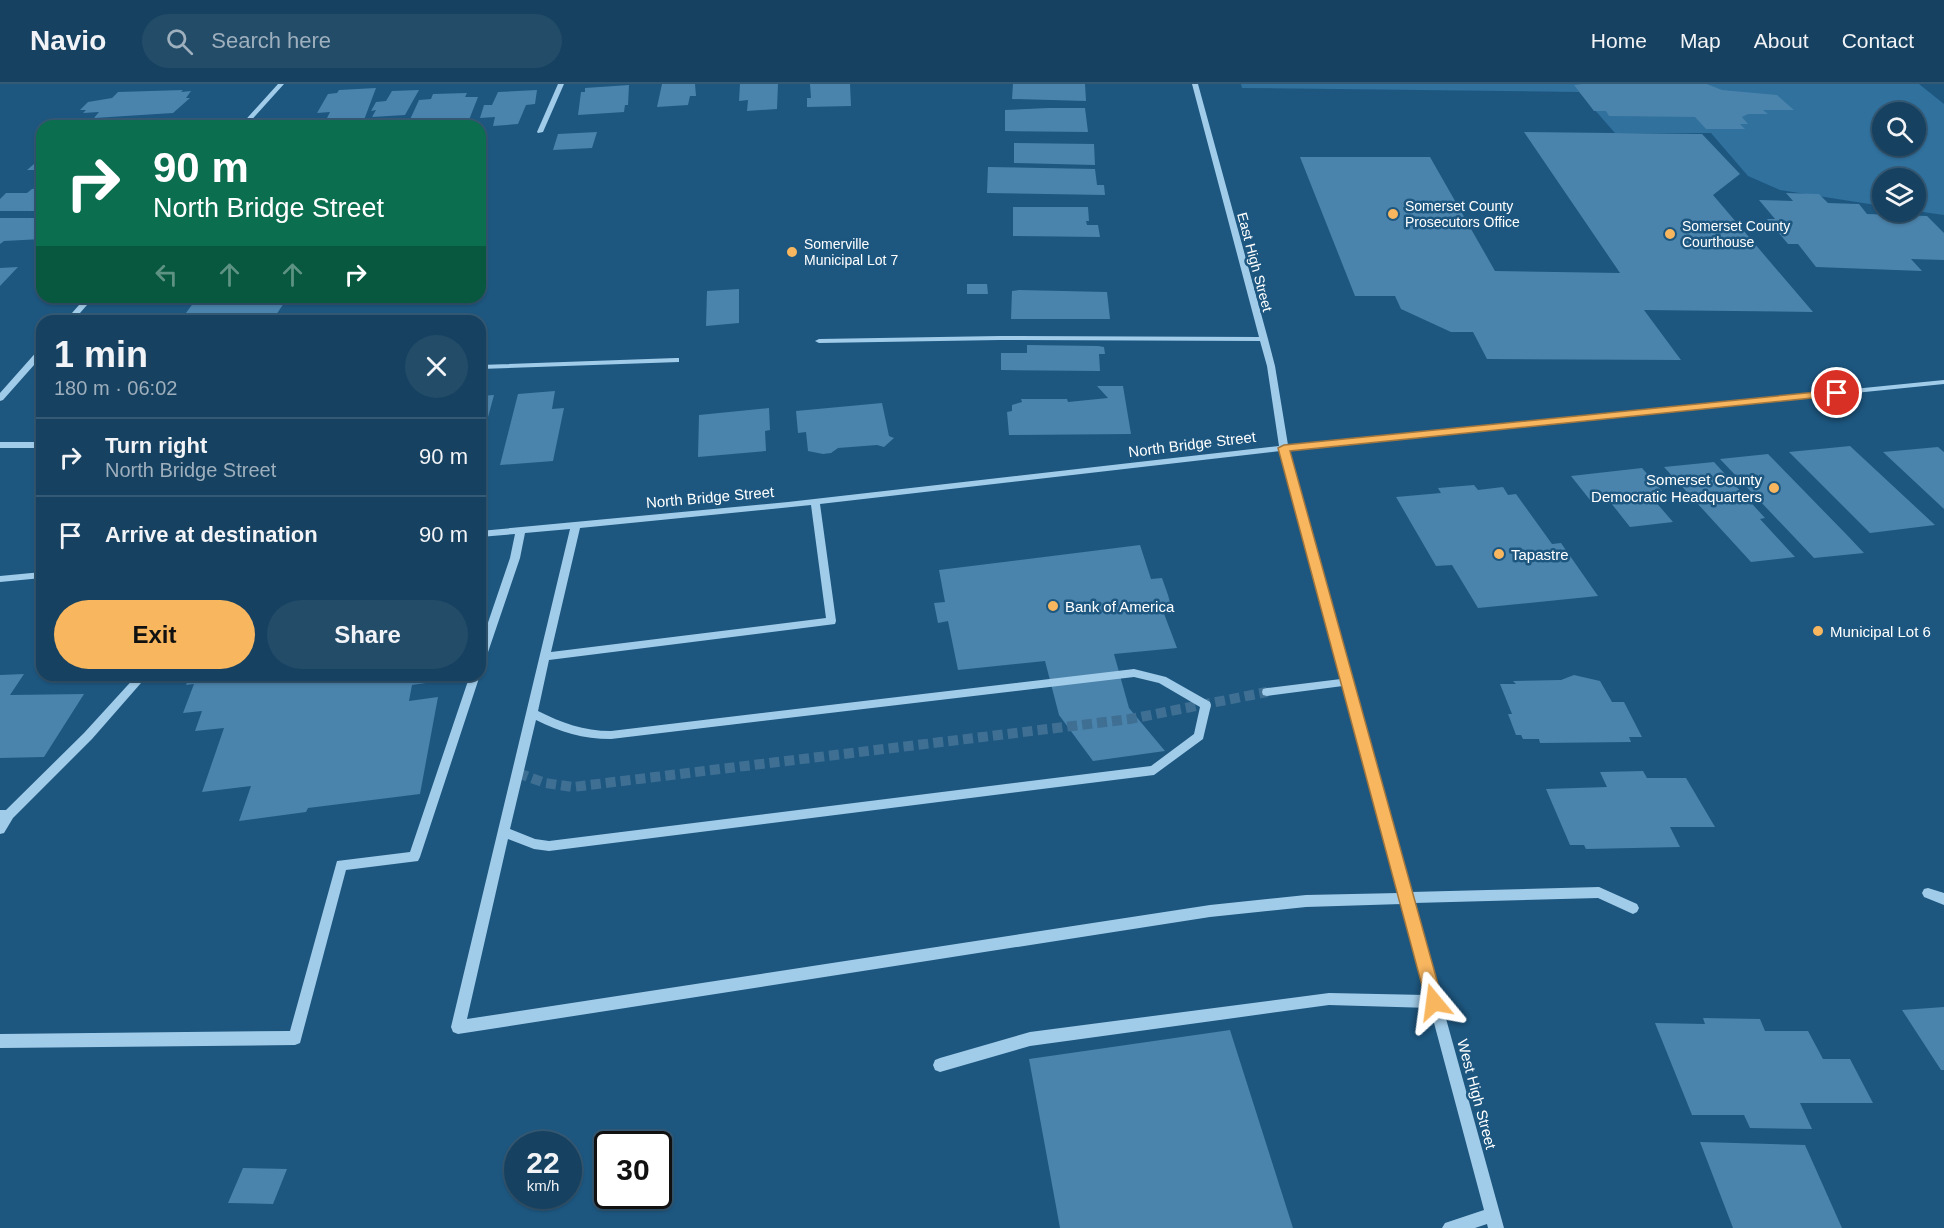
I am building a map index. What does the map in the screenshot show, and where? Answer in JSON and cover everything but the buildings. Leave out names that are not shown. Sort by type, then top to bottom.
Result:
[{"type":"street","points":[[248,120],[281,84]]},
{"type":"street","points":[[540,132],[561,84]]},
{"type":"street","name":"East High Street","points":[[1195,84],[1264,339],[1284,448]]},
{"type":"street","points":[[74,315],[85,303]]},
{"type":"street","points":[[819,342],[1000,338],[1264,339]]},
{"type":"street","points":[[0,398],[36,358]]},
{"type":"street","points":[[486,367],[676,360]]},
{"type":"street","name":"North Bridge Street","points":[[486,533],[815,502],[1284,448],[1944,382]]},
{"type":"street","points":[[0,445],[36,445]]},
{"type":"street","name":"West High Street","points":[[1284,448],[1494,1221]]},
{"type":"street","points":[[543,657],[831,621],[815,502]]},
{"type":"street","points":[[576,525],[543,657],[532,713],[458,1027],[1209,911],[1306,901],[1406,900],[1599,892],[1633,908]]},
{"type":"street","points":[[486,643],[515,558],[521,530]]},
{"type":"street","points":[[0,579],[36,576]]},
{"type":"street","points":[[504,832],[534,844],[549,846],[1154,770],[1199,736],[1206,705],[1162,680],[1134,673],[611,735],[586,736],[558,727],[532,713]]},
{"type":"street","points":[[0,830],[4,815],[88,736],[138,681]]},
{"type":"street","points":[[0,1041],[295,1038],[341,865],[414,857],[473,681]]},
{"type":"street","points":[[1267,692],[1346,682]]},
{"type":"street","points":[[1928,893],[1944,899]]},
{"type":"street","points":[[940,1065],[1030,1039],[1329,999],[1434,1002]]},
{"type":"street","points":[[1450,1228],[1494,1221]]},
{"type":"shaded area","points":[[1241,84],[1919,84],[1944,104],[1944,215],[1926,212],[1926,168],[1872,168],[1872,204],[1780,190],[1748,176],[1711,133],[1615,133],[1579,92],[1242,88]]},
{"type":"tunnel","points":[[518,773],[545,783],[573,787],[1130,719],[1267,692]]},
{"type":"place","name":"Somerset County Prosecutors Office","points":[[1393,214]]},
{"type":"place","name":"Somerset County Courthouse","points":[[1670,234]]},
{"type":"place","name":"Somerville Municipal Lot 7","points":[[792,252]]},
{"type":"place","name":"Somerset County Democratic Headquarters","points":[[1774,488]]},
{"type":"place","name":"Tapastre","points":[[1499,554]]},
{"type":"place","name":"Bank of America","points":[[1053,606]]},
{"type":"place","name":"Municipal Lot 6","points":[[1818,631]]},
{"type":"route","points":[[1434,1002],[1284,448],[1837,393]]}]
